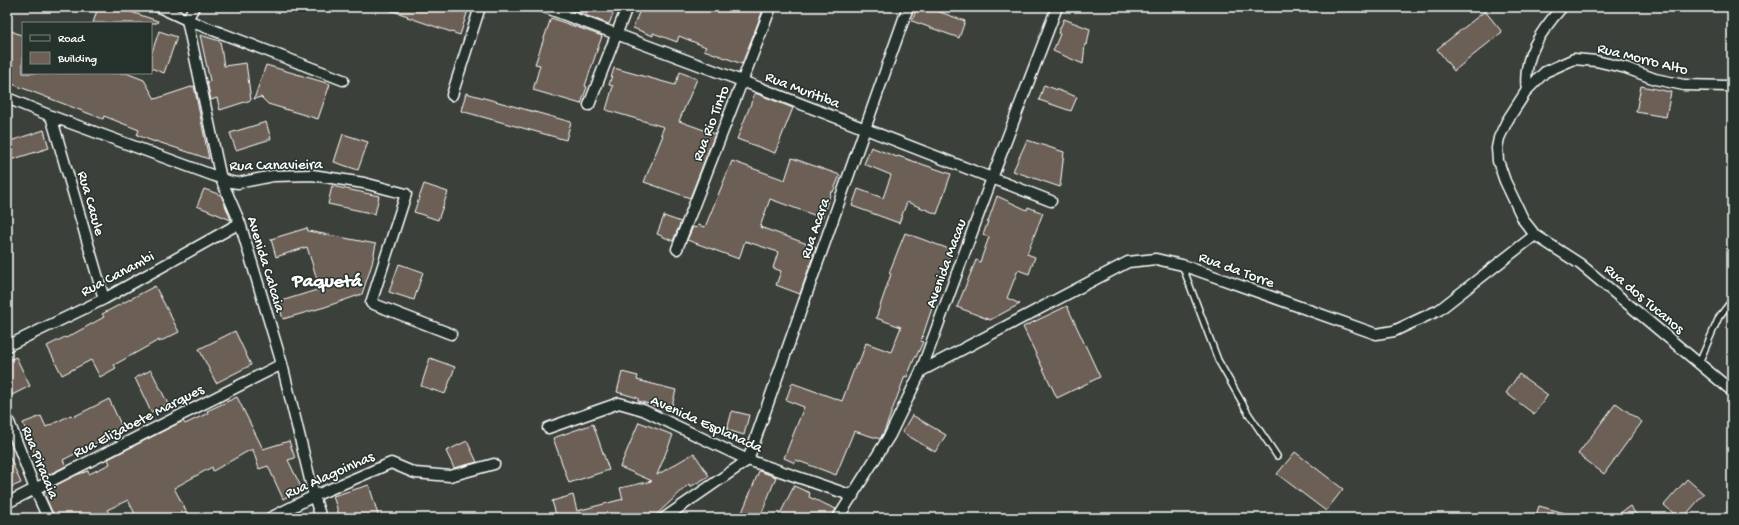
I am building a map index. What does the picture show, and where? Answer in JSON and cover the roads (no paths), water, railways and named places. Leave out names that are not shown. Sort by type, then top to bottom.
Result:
[{"type":"street","points":[[158,7],[187,20],[343,80]]},
{"type":"street","points":[[187,20],[194,7]]},
{"type":"street","points":[[452,95],[480,7]]},
{"type":"street","name":"Rua Muritiba","points":[[544,7],[742,81],[1051,200]]},
{"type":"street","points":[[589,105],[627,7]]},
{"type":"street","name":"Rua Rio Tinto","points":[[677,250],[770,7]]},
{"type":"street","name":"Rua Acara","points":[[748,460],[908,7]]},
{"type":"street","name":"Avenida Macau","points":[[838,518],[890,435],[921,371],[1057,7]]},
{"type":"street","points":[[1527,90],[1525,76],[1532,51],[1539,36],[1562,7]]},
{"type":"street","name":"Avenida Calcaia","points":[[187,20],[221,179],[240,224],[282,364],[314,496],[321,518]]},
{"type":"street","name":"Rua Morro Alto","points":[[1535,235],[1524,221],[1508,187],[1498,161],[1497,148],[1499,138],[1507,121],[1527,90],[1545,72],[1574,59],[1596,61],[1626,68],[1655,79],[1684,85],[1727,86],[1732,84]]},
{"type":"street","name":"Rua Canavieira","points":[[7,98],[51,116],[230,182],[238,183],[272,176],[312,175],[364,183],[406,194],[371,303],[451,334]]},
{"type":"street","name":"Rua Cacule","points":[[51,116],[104,298]]},
{"type":"street","name":"Rua Canambi","points":[[7,346],[104,298],[240,224]]},
{"type":"street","name":"Rua da Torre","points":[[921,371],[1128,262],[1156,259],[1182,265],[1376,334],[1394,331],[1439,310],[1535,235]]},
{"type":"street","name":"Rua dos Tucanos","points":[[1535,235],[1580,264],[1732,391]]},
{"type":"street","name":"Rua Elizabete Marques","points":[[7,503],[282,364]]},
{"type":"street","name":"Avenida Esplanada","points":[[548,428],[619,403],[643,410],[748,460],[853,496]]},
{"type":"street","name":"Rua Piracaia","points":[[7,417],[48,518]]},
{"type":"street","points":[[664,518],[748,460]]},
{"type":"street","name":"Rua Alagoinhas","points":[[270,518],[314,496],[391,463],[415,472],[450,476],[494,464]]},
{"type":"lane","points":[[1182,265],[1218,360],[1248,413],[1278,456]]},
{"type":"lane","points":[[1699,363],[1719,317],[1732,300]]},
{"type":"district","name":"Paquetá","points":[[327,279]]}]
